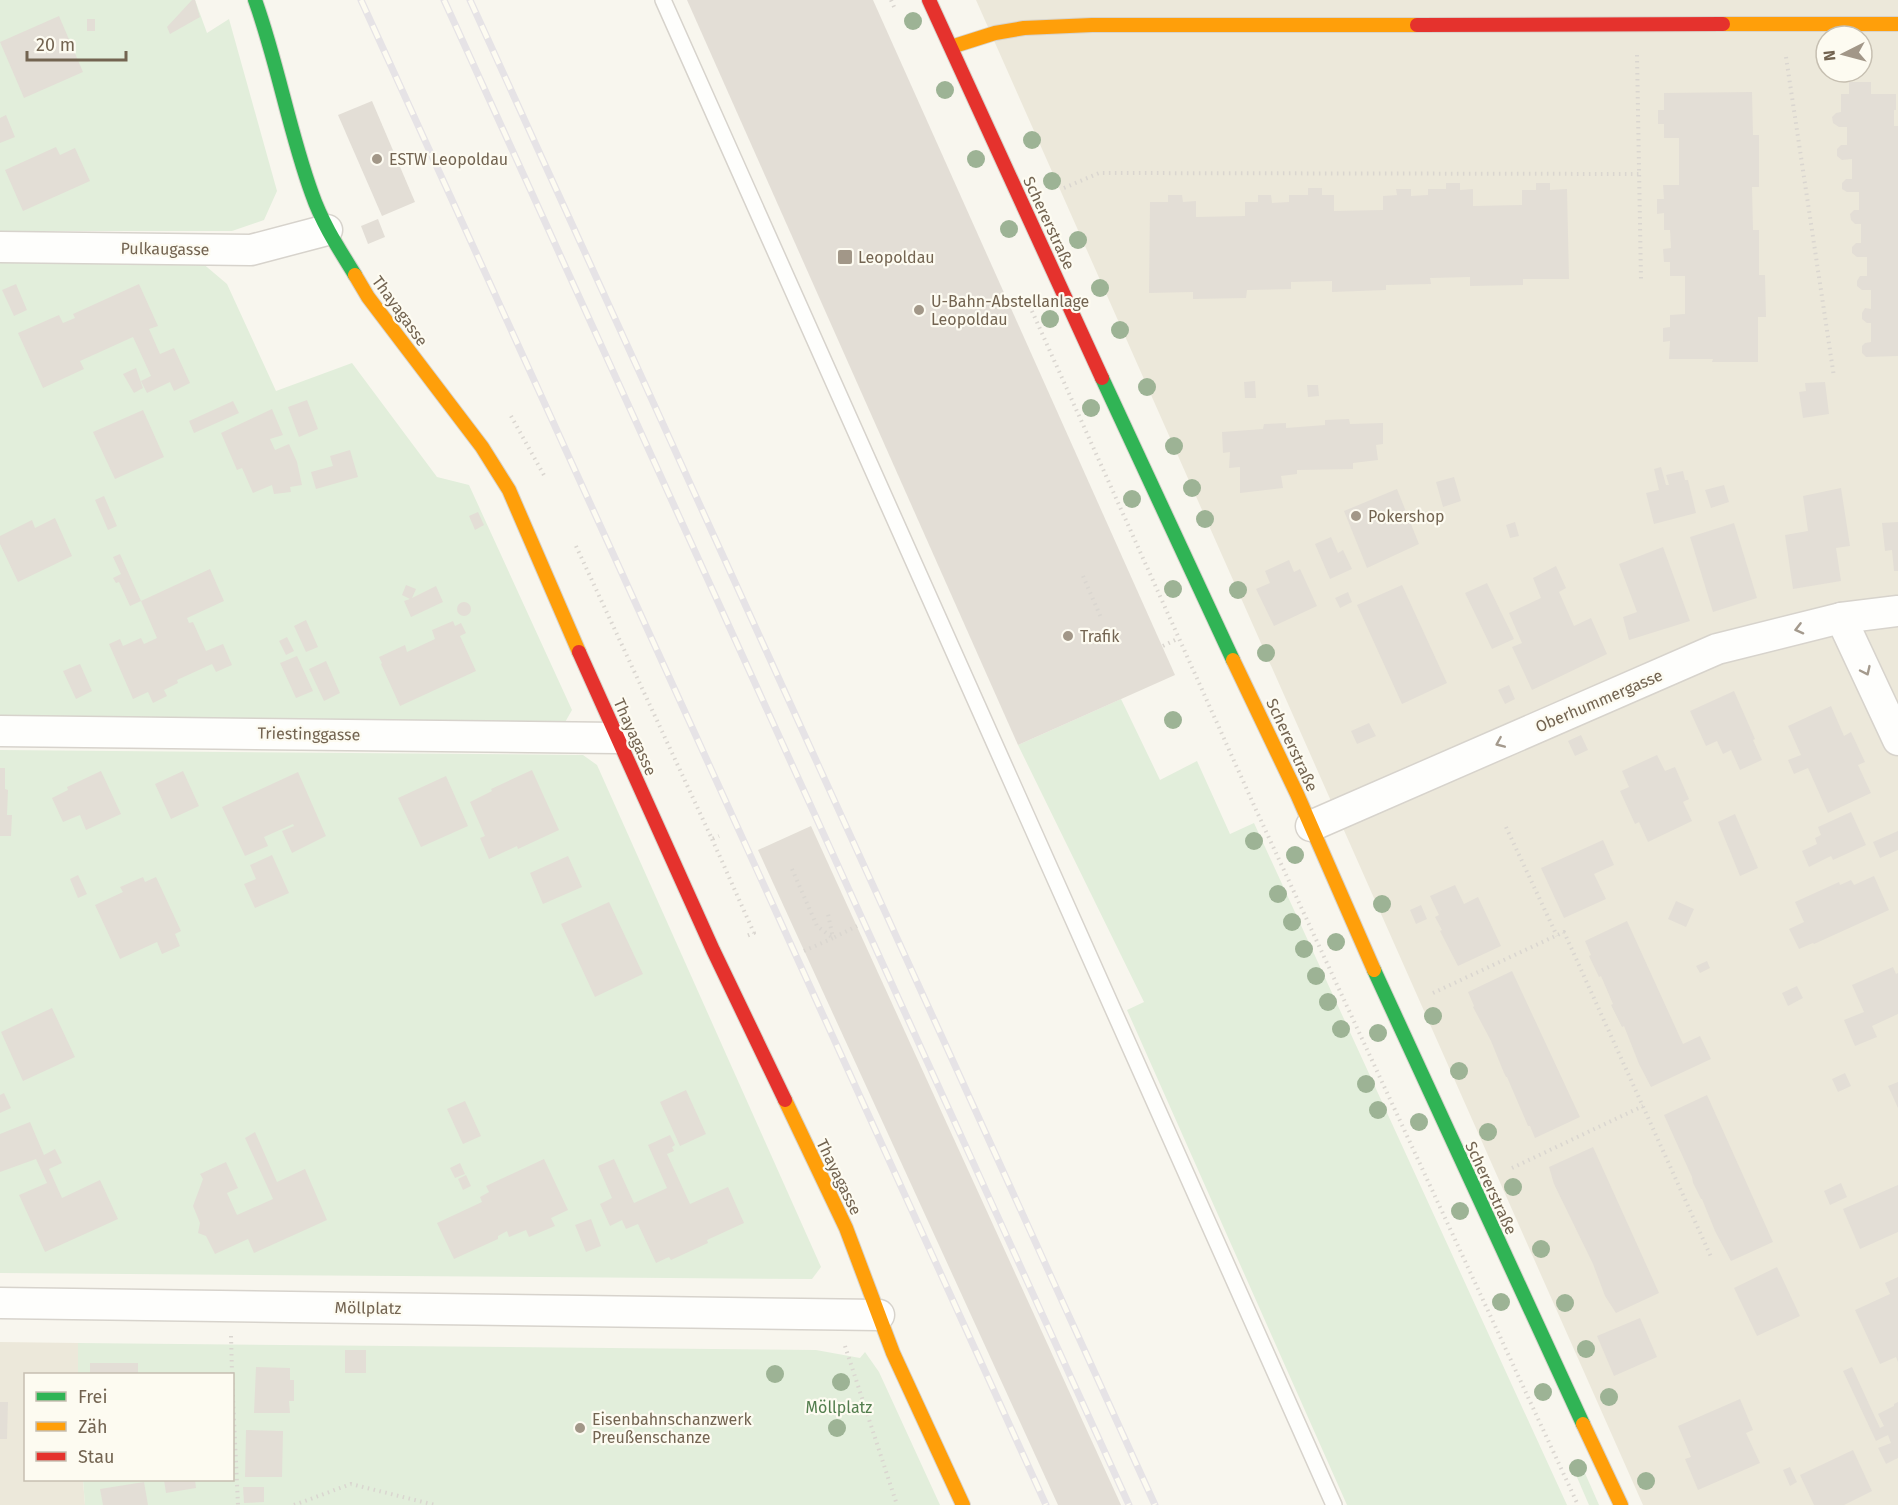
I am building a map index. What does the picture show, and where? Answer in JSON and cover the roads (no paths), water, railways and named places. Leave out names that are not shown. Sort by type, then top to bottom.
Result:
[{"type":"street","name":"Thayagasse","points":[[255,0],[267,33],[312,195],[327,230],[368,297],[482,447],[509,490],[561,613],[728,982],[846,1228],[893,1353],[963,1505]]},
{"type":"street","name":"Schererstraße","points":[[929,0],[1184,558],[1273,742],[1415,1062],[1621,1505]]},
{"type":"street","points":[[951,47],[995,33],[1024,28],[1092,25],[1898,24]]},
{"type":"street","name":"Pulkaugasse","points":[[0,247],[251,250],[327,230]]},
{"type":"street","name":"Oberhummergasse","points":[[1311,826],[1717,650],[1842,618],[1898,611]]},
{"type":"street","points":[[1842,618],[1898,740]]},
{"type":"street","name":"Triestinggasse","points":[[0,731],[617,738]]},
{"type":"street","name":"Möllplatz","points":[[0,1303],[879,1315]]},
{"type":"lane","points":[[663,0],[1334,1505]]},
{"type":"railway","points":[[361,0],[1046,1505]]},
{"type":"railway","points":[[444,0],[1129,1505]]},
{"type":"railway","points":[[470,0],[1155,1505]]},
{"type":"place","name":"ESTW Leopoldau","points":[[377,159]]},
{"type":"place","name":"Leopoldau","points":[[845,257]]},
{"type":"place","name":"U-Bahn-Abstellanlage Leopoldau","points":[[919,310]]},
{"type":"place","name":"Pokershop","points":[[1356,516]]},
{"type":"place","name":"Trafik","points":[[1068,636]]},
{"type":"place","name":"Eisenbahnschanzwerk Preußenschanze","points":[[580,1428]]}]
